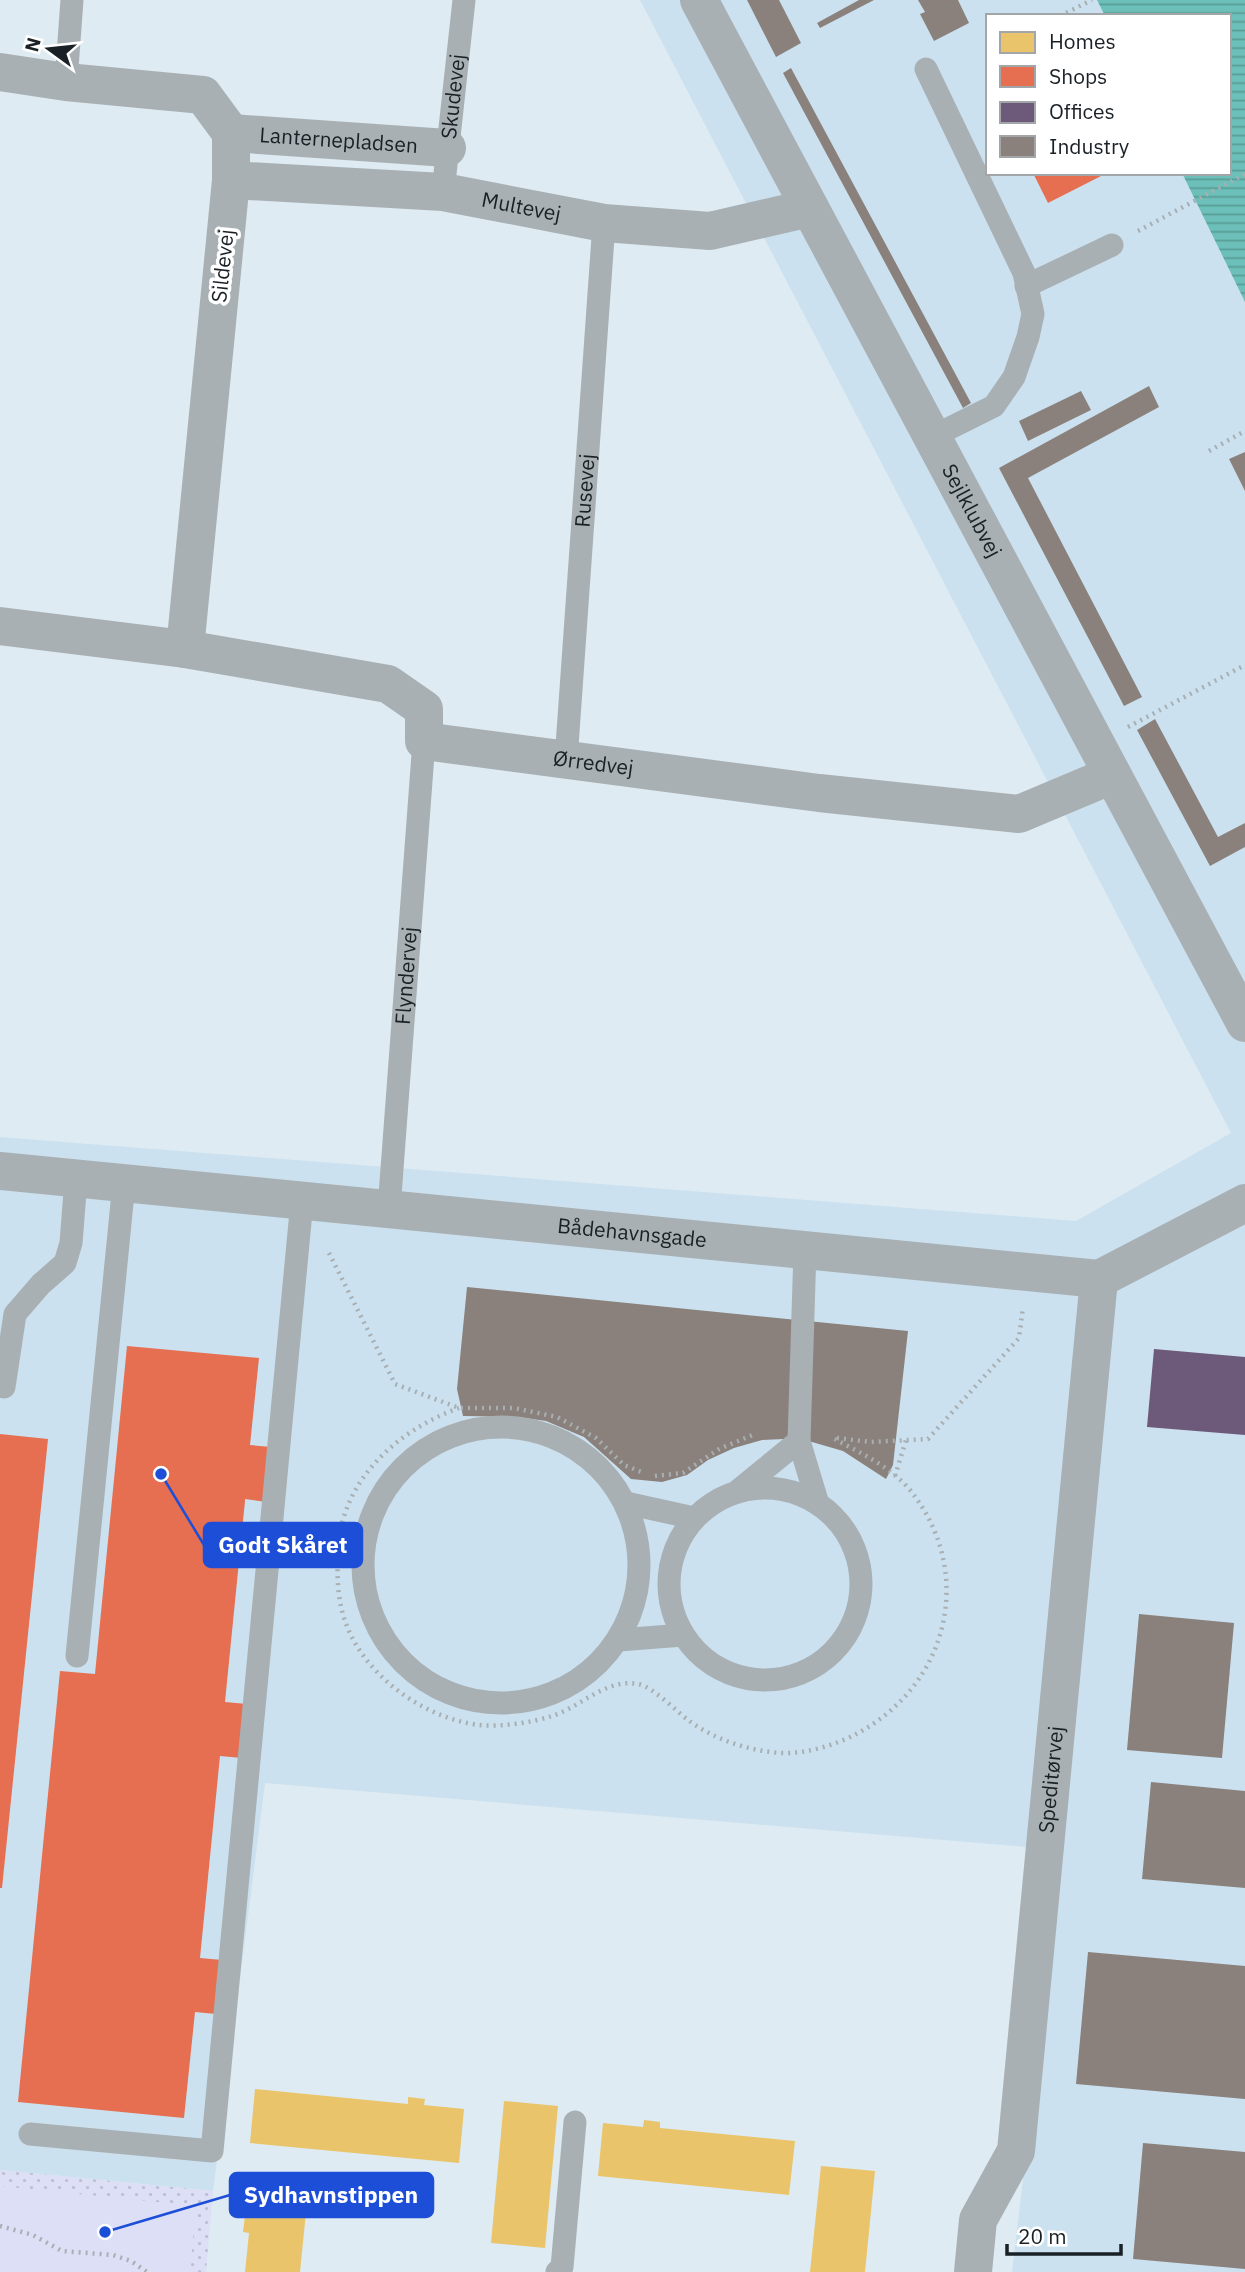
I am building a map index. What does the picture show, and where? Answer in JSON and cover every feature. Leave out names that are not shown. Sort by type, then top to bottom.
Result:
[{"type":"street","name":"Sejlklubvej","points":[[699,0],[1245,1023]]},
{"type":"street","points":[[0,72],[66,82],[203,95],[231,133]]},
{"type":"street","name":"Lanternepladsen","points":[[231,133],[447,148]]},
{"type":"street","name":"Sildevej","points":[[185,649],[231,180],[231,133]]},
{"type":"street","name":"Multevej","points":[[231,180],[443,192],[604,222],[710,231],[810,208]]},
{"type":"street","points":[[0,626],[185,649],[388,684],[424,709],[424,741]]},
{"type":"street","name":"Ørredvej","points":[[424,741],[819,793],[1019,814],[1104,759]]},
{"type":"street","name":"Bådehavnsgade","points":[[0,1171],[1099,1279]]},
{"type":"street","points":[[1099,1279],[1245,1203]]},
{"type":"street","name":"Speditørvej","points":[[973,2272],[978,2220],[1016,2151],[1099,1279]]},
{"type":"lane","points":[[66,82],[72,0]]},
{"type":"lane","name":"Skudevej","points":[[443,192],[464,0]]},
{"type":"lane","points":[[926,69],[1024,273],[1032,314],[1028,337],[1014,377],[994,406],[932,436]]},
{"type":"lane","name":"Rusevej","points":[[566,760],[604,222]]},
{"type":"lane","points":[[1026,286],[1112,246]]},
{"type":"lane","name":"Flyndervej","points":[[389,1209],[424,741]]},
{"type":"lane","points":[[4,1387],[15,1314],[41,1284],[65,1263],[71,1243],[76,1179]]},
{"type":"lane","points":[[77,1656],[124,1183]]},
{"type":"lane","points":[[30,2134],[212,2151],[302,1201]]},
{"type":"lane","points":[[805,1250],[799,1441],[818,1504]]},
{"type":"lane","points":[[518,1427],[562,1439],[599,1466],[626,1503],[637,1536],[640,1572],[634,1607],[619,1640],[589,1674],[549,1696],[504,1705],[459,1699],[418,1678],[387,1646],[367,1604],[362,1559],[372,1514],[395,1475],[430,1445],[472,1429],[518,1427]]},
{"type":"lane","points":[[738,1490],[771,1487],[803,1494],[818,1504],[850,1538],[861,1569],[860,1602],[848,1633],[827,1658],[799,1675],[766,1681],[734,1676],[705,1660],[683,1635],[671,1606],[668,1575],[676,1544],[694,1518],[714,1501],[738,1490],[799,1441]]},
{"type":"lane","points":[[626,1503],[694,1518]]},
{"type":"lane","points":[[619,1640],[683,1635]]},
{"type":"lane","points":[[558,2272],[562,2267],[575,2122]]},
{"type":"path","points":[[1064,14],[1092,0]]},
{"type":"path","points":[[1112,246],[1245,174]]},
{"type":"path","points":[[1209,451],[1245,431]]},
{"type":"path","points":[[1104,759],[1245,665]]},
{"type":"path","points":[[302,1201],[395,1384],[459,1408],[514,1408],[557,1417],[596,1438],[624,1465],[653,1477],[683,1473],[719,1449],[755,1434],[768,1435]]},
{"type":"path","points":[[826,1437],[871,1442],[928,1439],[1018,1338],[1028,1272]]},
{"type":"path","points":[[834,1438],[884,1466],[895,1476],[906,1440]]},
{"type":"path","points":[[0,2226],[33,2235],[62,2251],[113,2255],[131,2261],[148,2272]]},
{"type":"shaded area","points":[[640,0],[1097,0],[1104,14],[986,14],[986,175],[1183,175],[1245,302],[1245,2272],[1012,2272],[1062,1850],[265,1783],[213,2191],[0,2170],[0,1137],[1076,1221],[1231,1133]]},
{"type":"shaded area","points":[[1097,0],[1245,0],[1245,302],[1183,175],[1231,175],[1231,14],[1104,14]]},
{"type":"shaded area","points":[[0,2170],[213,2191],[206,2272],[0,2272]]},
{"type":"shaded area","points":[[0,2186],[196,2206],[190,2272],[0,2272]]},
{"type":"building: Homes","points":[[255,2089],[408,2104],[408,2097],[425,2099],[424,2105],[464,2109],[459,2163],[250,2143]]},
{"type":"building: Homes","points":[[504,2101],[558,2106],[545,2248],[491,2243]]},
{"type":"building: Homes","points":[[644,2120],[660,2122],[660,2128],[795,2141],[789,2195],[598,2176],[603,2123],[643,2127]]},
{"type":"building: Homes","points":[[821,2166],[875,2171],[865,2272],[810,2272]]},
{"type":"building: Homes","points":[[255,2177],[309,2182],[300,2272],[245,2272],[249,2233],[243,2232],[245,2216],[250,2217]]},
{"type":"building: Shops","points":[[1034,175],[1103,175],[1048,203]]},
{"type":"building: Shops","points":[[127,1346],[259,1358],[250,1445],[271,1447],[266,1502],[245,1499],[225,1702],[247,1704],[242,1758],[220,1756],[200,1958],[222,1960],[216,2014],[195,2012],[184,2118],[18,2102],[60,1671],[95,1674]]},
{"type":"building: Shops","points":[[0,1434],[48,1439],[2,1888],[0,1888]]},
{"type":"building: Offices","points":[[1154,1349],[1245,1357],[1245,1435],[1147,1427]]},
{"type":"building: Industry","points":[[747,0],[779,0],[801,43],[776,57]]},
{"type":"building: Industry","points":[[859,0],[874,0],[820,28],[817,23]]},
{"type":"building: Industry","points":[[918,0],[958,0],[969,23],[934,41],[920,14],[925,12]]},
{"type":"building: Industry","points":[[791,68],[971,403],[963,408],[783,73]]},
{"type":"building: Industry","points":[[1149,386],[1159,407],[1028,478],[1142,697],[1124,706],[999,468]]},
{"type":"building: Industry","points":[[1081,391],[1091,410],[1028,441],[1019,421]]},
{"type":"building: Industry","points":[[1245,452],[1245,491],[1229,459]]},
{"type":"building: Industry","points":[[1155,719],[1218,837],[1245,823],[1245,847],[1210,866],[1137,730]]},
{"type":"building: Industry","points":[[467,1287],[908,1331],[893,1465],[886,1479],[843,1451],[812,1442],[762,1440],[734,1448],[708,1460],[687,1475],[662,1482],[631,1479],[584,1437],[546,1421],[518,1417],[463,1416],[457,1389]]},
{"type":"building: Industry","points":[[1139,1614],[1234,1623],[1222,1758],[1127,1750]]},
{"type":"building: Industry","points":[[1151,1782],[1245,1791],[1245,1888],[1142,1879]]},
{"type":"building: Industry","points":[[1088,1952],[1245,1966],[1245,2099],[1076,2084]]},
{"type":"building: Industry","points":[[1143,2143],[1245,2152],[1245,2269],[1133,2259]]},
{"type":"place","name":"Godt Skåret","points":[[161,1474]]},
{"type":"place","name":"Sydhavnstippen","points":[[105,2232]]}]
